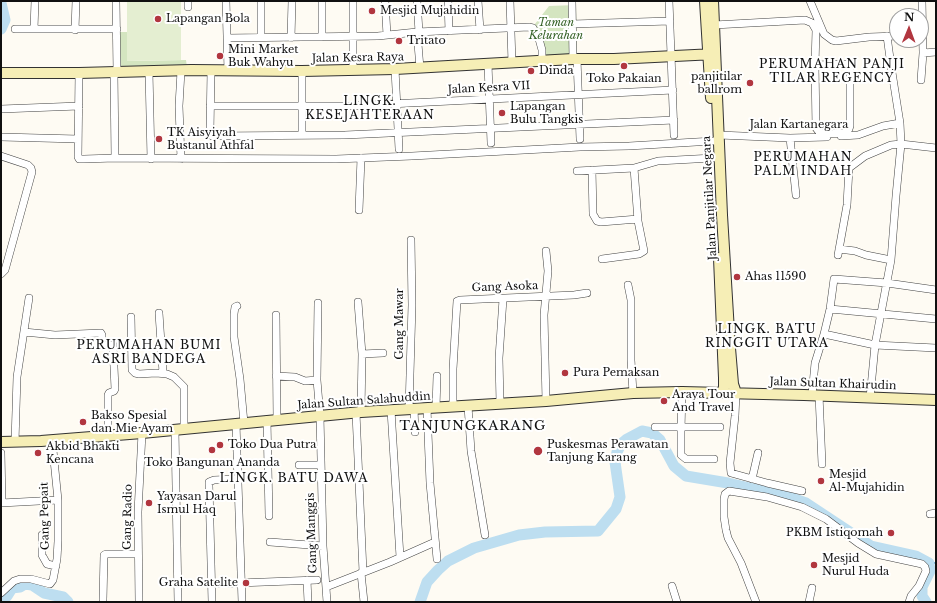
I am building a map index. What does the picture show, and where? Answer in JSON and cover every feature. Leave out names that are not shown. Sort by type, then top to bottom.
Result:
[{"type":"main road","points":[[705,1],[711,54],[716,138],[713,158],[724,387],[729,393]]},
{"type":"main road","points":[[711,54],[714,25],[713,1]]},
{"type":"main road","name":"Jalan Kesra Raya","points":[[1,73],[395,69],[575,59],[711,54]]},
{"type":"main road","name":"Jalan Panjitilar Negara","points":[[716,138],[733,384],[729,393]]},
{"type":"main road","name":"Jalan Sultan Salahuddin","points":[[1,442],[108,436],[358,412],[546,401],[633,393],[729,393]]},
{"type":"main road","name":"Jalan Sultan Khairudin","points":[[729,393],[936,400]]},
{"type":"street","points":[[34,30],[35,1]]},
{"type":"street","points":[[75,30],[76,1]]},
{"type":"street","points":[[115,155],[116,1]]},
{"type":"street","points":[[226,1],[228,71]]},
{"type":"street","points":[[261,1],[261,37]]},
{"type":"street","points":[[291,38],[292,1]]},
{"type":"street","points":[[322,1],[322,38]]},
{"type":"street","points":[[353,1],[353,70]]},
{"type":"street","points":[[386,1],[387,35]]},
{"type":"street","points":[[417,1],[420,68]]},
{"type":"street","points":[[448,1],[449,31]]},
{"type":"street","points":[[478,1],[480,30]]},
{"type":"street","points":[[510,1],[512,63]]},
{"type":"street","points":[[572,1],[572,24],[580,139]]},
{"type":"street","points":[[670,1],[674,135]]},
{"type":"street","points":[[810,1],[823,32],[832,40],[836,41],[869,36],[888,36],[900,123],[901,144],[891,260],[875,345],[870,398]]},
{"type":"street","points":[[714,25],[805,20],[813,24],[816,30],[815,65],[816,128],[823,134],[844,133],[850,126],[850,68],[846,64],[815,65]]},
{"type":"street","points":[[572,24],[670,21]]},
{"type":"street","points":[[227,38],[353,37],[418,32],[530,27],[533,28],[541,44],[542,61]]},
{"type":"street","points":[[15,29],[116,29]]},
{"type":"street","points":[[921,80],[923,48]]},
{"type":"street","points":[[923,53],[936,52]]},
{"type":"street","points":[[488,64],[491,143]]},
{"type":"street","points":[[395,69],[398,103],[399,149]]},
{"type":"street","points":[[181,71],[179,106],[181,159]]},
{"type":"street","points":[[211,71],[210,132],[212,136],[399,133],[674,120]]},
{"type":"street","points":[[302,71],[302,135]]},
{"type":"street","points":[[149,72],[151,159]]},
{"type":"street","points":[[1,137],[78,139],[79,73]]},
{"type":"street","name":"Jalan Kesra VII","points":[[210,106],[349,106],[673,90]]},
{"type":"street","points":[[1,109],[79,106]]},
{"type":"street","name":"Jalan Kartanegara","points":[[78,139],[79,159],[115,155],[151,159],[336,159],[716,138],[790,138],[858,135],[883,126],[900,123]]},
{"type":"street","points":[[790,138],[796,195]]},
{"type":"street","points":[[891,260],[866,255],[855,251],[839,252],[847,205],[849,168],[860,159],[891,144],[936,148]]},
{"type":"street","points":[[1,156],[28,165],[32,171],[5,270],[1,274]]},
{"type":"street","points":[[359,210],[361,158]]},
{"type":"street","points":[[577,171],[634,168],[658,161],[713,158]]},
{"type":"street","points":[[602,259],[638,254],[644,249],[638,220],[634,168]]},
{"type":"street","points":[[592,170],[594,214],[596,219],[601,222],[638,220]]},
{"type":"street","name":"Gang Mawar","points":[[411,240],[412,409],[415,432]]},
{"type":"street","points":[[546,251],[548,271],[545,297],[544,362],[546,401]]},
{"type":"street","points":[[822,464],[815,395],[815,363],[830,308],[834,279],[887,283],[936,290]]},
{"type":"street","points":[[628,285],[631,300],[631,360],[633,393]]},
{"type":"street","name":"Gang Asoka","points":[[453,406],[453,368],[457,301],[545,297],[587,293]]},
{"type":"street","points":[[15,442],[17,376],[29,298]]},
{"type":"street","points":[[500,403],[499,358],[503,299]]},
{"type":"street","points":[[358,302],[362,354],[358,412],[364,602]]},
{"type":"street","name":"Gang Manggis","points":[[318,303],[317,380],[320,416],[323,546],[327,602]]},
{"type":"street","points":[[237,306],[235,307],[234,314],[234,337],[240,379],[238,479],[242,602]]},
{"type":"street","points":[[830,308],[936,319]]},
{"type":"street","points":[[159,313],[163,374]]},
{"type":"street","points":[[269,516],[272,420],[276,376],[276,315]]},
{"type":"street","points":[[131,318],[132,370],[139,374],[163,374],[177,379],[184,388],[179,430],[178,602]]},
{"type":"street","points":[[24,332],[55,335],[101,333],[102,344],[113,345],[115,389],[108,395],[108,436]]},
{"type":"street","points":[[824,334],[875,345],[936,348]]},
{"type":"street","points":[[362,354],[383,353]]},
{"type":"street","points":[[276,376],[295,377],[305,381],[317,380]]},
{"type":"street","points":[[437,376],[432,408],[429,470],[437,559]]},
{"type":"street","points":[[682,392],[681,452],[683,457],[688,459],[714,459]]},
{"type":"street","points":[[729,393],[735,417],[730,458],[732,474],[802,491]]},
{"type":"street","points":[[468,406],[471,451],[485,535]]},
{"type":"street","points":[[391,410],[400,558]]},
{"type":"street","points":[[655,427],[720,427]]},
{"type":"street","name":"Gang Radio","points":[[139,602],[138,512],[142,433]]},
{"type":"street","name":"Gang Pepait","points":[[1,593],[14,581],[20,579],[31,579],[51,583],[53,580],[58,541],[58,500],[52,440]]},
{"type":"street","points":[[1,453],[1,503],[58,500]]},
{"type":"street","points":[[752,479],[758,453]]},
{"type":"street","points":[[299,465],[321,466]]},
{"type":"street","points":[[212,602],[208,491],[209,482],[215,480],[238,479]]},
{"type":"street","points":[[756,602],[741,563],[728,538],[726,530],[724,499],[725,494],[729,491],[767,497],[802,507],[826,519],[858,543],[876,554],[923,564],[926,567],[926,571],[909,602]]},
{"type":"street","points":[[42,535],[42,555],[47,564],[56,566]]},
{"type":"street","points":[[270,542],[323,546]]},
{"type":"street","points":[[326,587],[400,558],[435,542]]},
{"type":"street","points":[[103,600],[104,555],[138,554]]},
{"type":"street","points":[[307,580],[308,602]]},
{"type":"street","points":[[212,584],[317,580]]},
{"type":"street","points":[[672,586],[677,602]]},
{"type":"street","points":[[809,602],[812,588]]},
{"type":"green space","points":[[127,1],[181,1],[181,60],[127,61]]},
{"type":"green space","name":"Taman Kelurahan","points":[[576,5],[577,60],[542,59],[535,31],[535,24],[549,6]]},
{"type":"green space","points":[[117,32],[127,32],[127,61],[186,60],[187,67],[117,70]]},
{"type":"waterway","points":[[1,3],[5,20],[1,29]]},
{"type":"waterway","points":[[420,602],[427,582],[438,570],[448,561],[474,548],[519,535],[545,532],[598,531],[616,509],[620,497],[615,462],[617,452],[621,444],[642,431],[652,433],[660,440],[674,466],[686,476],[728,483],[789,497],[806,503],[871,546],[916,556],[929,563],[930,571],[922,587],[922,596],[926,602]]},
{"type":"waterway","points":[[929,563],[936,563]]},
{"type":"waterway","points":[[1,598],[7,596],[12,588],[20,587],[25,584],[32,585],[44,593],[63,597],[68,602]]},
{"type":"place","name":"Mesjid Mujahidin","points":[[372,11]]},
{"type":"place","name":"Lapangan Bola","points":[[158,19]]},
{"type":"place","name":"Tritato","points":[[399,41]]},
{"type":"place","name":"Mini Market Buk Wahyu","points":[[220,56]]},
{"type":"place","name":"Toko Pakaian","points":[[624,66]]},
{"type":"place","name":"Dinda","points":[[531,71]]},
{"type":"place","name":"panjitilar ballrom","points":[[750,83]]},
{"type":"place","name":"Lapangan Bulu Tangkis","points":[[502,113]]},
{"type":"place","name":"TK Aisyiyah Bustanul Athfal","points":[[159,139]]},
{"type":"place","name":"Ahas 11590","points":[[737,277]]},
{"type":"place","name":"Pura Pemaksan","points":[[565,373]]},
{"type":"place","name":"Araya Tour And Travel","points":[[664,401]]},
{"type":"place","name":"Bakso Spesial dan Mie Ayam","points":[[83,422]]},
{"type":"place","name":"Toko Dua Putra","points":[[220,445]]},
{"type":"place","name":"Toko Bangunan Ananda","points":[[212,450]]},
{"type":"place","name":"Puskesmas Perawatan Tanjung Karang","points":[[538,451]]},
{"type":"place","name":"Akbid Bhakti Kencana","points":[[38,453]]},
{"type":"place","name":"Mesjid Al-Mujahidin","points":[[821,481]]},
{"type":"place","name":"Yayasan Darul Ismul Haq","points":[[149,503]]},
{"type":"place","name":"PKBM Istiqomah","points":[[891,533]]},
{"type":"place","name":"Mesjid Nurul Huda","points":[[814,565]]},
{"type":"place","name":"Graha Satelite","points":[[246,583]]},
{"type":"district","name":"PERUMAHAN PANJI TILAR REGENCY","points":[[832,72]]},
{"type":"district","name":"LINGK. KESEJAHTERAAN","points":[[370,109]]},
{"type":"district","name":"PERUMAHAN PALM INDAH","points":[[803,165]]},
{"type":"district","name":"LINGK. BATU RINGGIT UTARA","points":[[767,337]]},
{"type":"district","name":"PERUMAHAN BUMI ASRI BANDEGA","points":[[149,353]]},
{"type":"district","name":"TANJUNGKARANG","points":[[473,426]]},
{"type":"district","name":"LINGK. BATU DAWA","points":[[294,479]]}]
